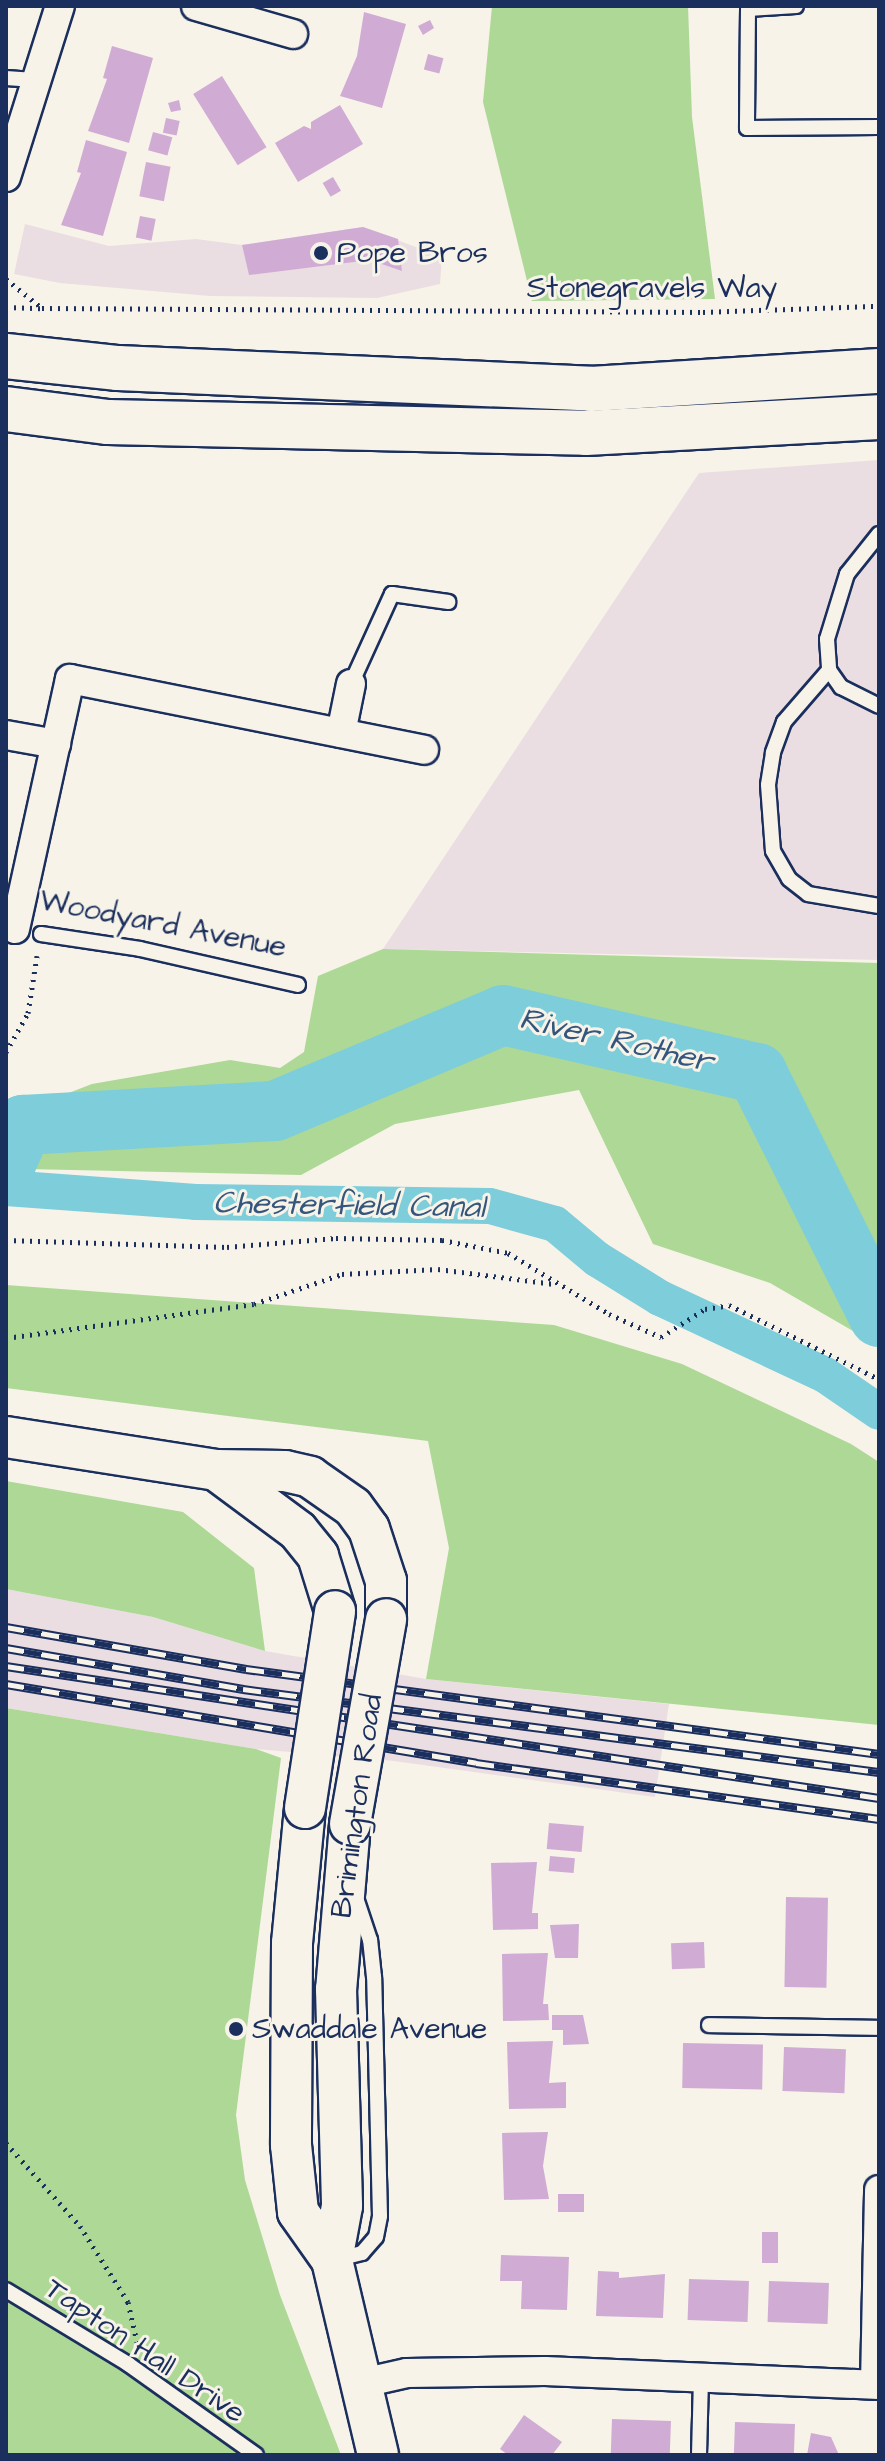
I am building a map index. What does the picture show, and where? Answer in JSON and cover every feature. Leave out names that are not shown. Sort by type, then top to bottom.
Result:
[{"type":"highway","points":[[6,356],[118,368],[591,389],[879,371]]},
{"type":"highway","points":[[6,409],[108,422],[586,433],[879,417]]},
{"type":"main road","name":"Brimington Road","points":[[6,1437],[216,1470],[285,1471],[310,1477],[353,1507],[381,1560],[386,1619],[344,1872],[335,2072],[342,2206],[332,2260],[358,2384],[378,2455]]},
{"type":"main road","name":"Brimington Road","points":[[216,1470],[298,1531],[318,1556],[335,1611],[305,1808],[292,1943],[291,2145],[298,2212],[332,2260]]},
{"type":"street","points":[[6,177],[60,6]]},
{"type":"street","points":[[196,6],[293,34]]},
{"type":"street","name":"Woodyard Avenue","points":[[20,930],[70,679],[424,750]]},
{"type":"street","points":[[341,733],[351,684]]},
{"type":"street","points":[[6,735],[56,744]]},
{"type":"street","points":[[358,2384],[407,2373],[439,2372],[877,2384],[879,2190]]},
{"type":"lane","points":[[796,6],[748,9],[747,128],[879,127]]},
{"type":"lane","points":[[6,78],[38,80]]},
{"type":"lane","points":[[879,534],[847,574],[827,639],[829,670],[841,687],[879,706]]},
{"type":"lane","points":[[351,684],[392,594],[448,602]]},
{"type":"lane","points":[[829,670],[791,711],[773,753],[768,785],[773,851],[789,879],[808,894],[879,906]]},
{"type":"lane","name":"Woodyard Avenue","points":[[20,930],[140,949],[298,985]]},
{"type":"lane","points":[[709,2025],[879,2028]]},
{"type":"lane","name":"Tapton Hall Drive","points":[[6,2290],[128,2364],[256,2455]]},
{"type":"lane","points":[[699,2455],[701,2378]]},
{"type":"path","points":[[6,279],[42,308]]},
{"type":"path","name":"Stonegravels Way","points":[[6,307],[703,312],[879,306]]},
{"type":"path","points":[[6,1052],[28,1013],[20,930]]},
{"type":"path","points":[[6,1240],[227,1247],[336,1238],[442,1240],[508,1253],[559,1285],[661,1337],[705,1309],[729,1305],[879,1379]]},
{"type":"path","points":[[6,1338],[254,1304],[342,1274],[438,1269],[559,1285]]},
{"type":"path","points":[[6,2143],[80,2226],[128,2302],[139,2338],[128,2364]]},
{"type":"shaded area","points":[[25,224],[109,246],[196,239],[242,245],[363,227],[442,257],[440,284],[377,298],[210,296],[60,283],[14,274]]},
{"type":"shaded area","points":[[879,460],[879,960],[383,949],[699,473]]},
{"type":"shaded area","points":[[6,1589],[153,1617],[265,1651],[426,1679],[669,1704],[655,1797],[394,1761],[256,1749],[6,1708]]},
{"type":"green space","points":[[492,6],[688,6],[692,117],[715,299],[532,301],[483,102]]},
{"type":"green space","points":[[383,949],[879,963],[879,1346],[770,1283],[653,1244],[579,1090],[395,1124],[301,1175],[26,1169],[6,1175],[6,1117],[92,1084],[230,1060],[280,1068],[304,1052],[318,976]]},
{"type":"green space","points":[[6,1285],[554,1325],[682,1364],[851,1444],[879,1462],[879,1725],[426,1679],[449,1548],[428,1441],[6,1388]]},
{"type":"green space","points":[[6,1481],[183,1512],[254,1568],[265,1651],[153,1617],[6,1589]]},
{"type":"green space","points":[[6,1708],[256,1749],[281,1758],[236,2115],[245,2180],[280,2295],[341,2455],[6,2455]]},
{"type":"building","points":[[364,12],[406,24],[382,108],[340,96],[357,56]]},
{"type":"building","points":[[430,20],[434,28],[423,35],[418,26]]},
{"type":"building","points":[[112,46],[153,58],[129,143],[88,131],[107,79],[103,78]]},
{"type":"building","points":[[428,54],[443,58],[439,74],[424,69]]},
{"type":"building","points":[[222,76],[267,147],[238,165],[193,94]]},
{"type":"building","points":[[179,100],[181,110],[171,112],[168,103]]},
{"type":"building","points":[[340,105],[363,144],[298,182],[275,143],[304,126],[311,129],[311,122]]},
{"type":"building","points":[[166,118],[180,121],[177,136],[163,133]]},
{"type":"building","points":[[153,132],[172,137],[167,156],[148,150]]},
{"type":"building","points":[[86,140],[127,152],[103,236],[61,225],[81,173],[77,172]]},
{"type":"building","points":[[146,162],[171,167],[164,201],[139,196]]},
{"type":"building","points":[[333,177],[341,191],[331,197],[323,183]]},
{"type":"building","points":[[140,216],[156,219],[152,241],[136,238]]},
{"type":"building","name":"Pope Bros","points":[[363,227],[398,239],[402,271],[370,260],[249,275],[242,245]]},
{"type":"building","points":[[549,1823],[584,1826],[582,1852],[547,1849]]},
{"type":"building","points":[[550,1856],[575,1858],[574,1873],[549,1871]]},
{"type":"building","points":[[537,1862],[532,1913],[538,1913],[538,1929],[493,1930],[491,1863]]},
{"type":"building","points":[[786,1897],[828,1898],[826,1988],[784,1987]]},
{"type":"building","points":[[579,1924],[578,1958],[555,1958],[550,1925]]},
{"type":"building","points":[[704,1942],[705,1968],[672,1969],[671,1943]]},
{"type":"building","points":[[548,1953],[543,2004],[548,2004],[549,2020],[503,2021],[502,1954]]},
{"type":"building","points":[[552,2015],[583,2015],[589,2044],[563,2045],[563,2030],[552,2030]]},
{"type":"building","points":[[553,2041],[549,2083],[566,2082],[566,2108],[509,2109],[507,2042]]},
{"type":"building","points":[[683,2043],[763,2044],[762,2089],[682,2088]]},
{"type":"building","points":[[784,2047],[846,2049],[844,2093],[782,2091]]},
{"type":"building","points":[[548,2132],[543,2166],[549,2199],[504,2200],[502,2133]]},
{"type":"building","points":[[558,2194],[584,2194],[584,2212],[558,2212]]},
{"type":"building","points":[[762,2232],[778,2232],[778,2263],[762,2263]]},
{"type":"building","points":[[501,2255],[569,2257],[567,2310],[521,2309],[522,2281],[500,2281]]},
{"type":"building","points":[[598,2271],[619,2272],[619,2278],[665,2274],[663,2318],[596,2316]]},
{"type":"building","points":[[689,2279],[749,2281],[748,2322],[688,2320]]},
{"type":"building","points":[[769,2281],[829,2283],[828,2324],[768,2322]]},
{"type":"building","points":[[524,2415],[562,2442],[552,2455],[508,2455],[500,2449]]},
{"type":"building","points":[[612,2419],[671,2421],[670,2455],[611,2455]]},
{"type":"building","points":[[735,2422],[795,2424],[794,2455],[734,2455]]},
{"type":"building","points":[[811,2433],[831,2437],[839,2455],[807,2455]]},
{"type":"waterway","name":"River Rother","points":[[6,1163],[23,1125],[275,1111],[503,1015],[757,1073],[879,1317]]},
{"type":"waterway","name":"Chesterfield Canal","points":[[6,1188],[195,1202],[490,1206],[555,1224],[597,1259],[660,1298],[825,1375],[879,1412]]},
{"type":"railway","points":[[6,1627],[246,1669],[879,1754]]},
{"type":"railway","points":[[6,1648],[243,1689],[879,1772]]},
{"type":"railway","points":[[6,1666],[879,1798]]},
{"type":"railway","points":[[6,1684],[476,1763],[879,1819]]},
{"type":"place","name":"Pope Bros","points":[[321,253]]},
{"type":"place","name":"Swaddale Avenue","points":[[236,2029]]}]
